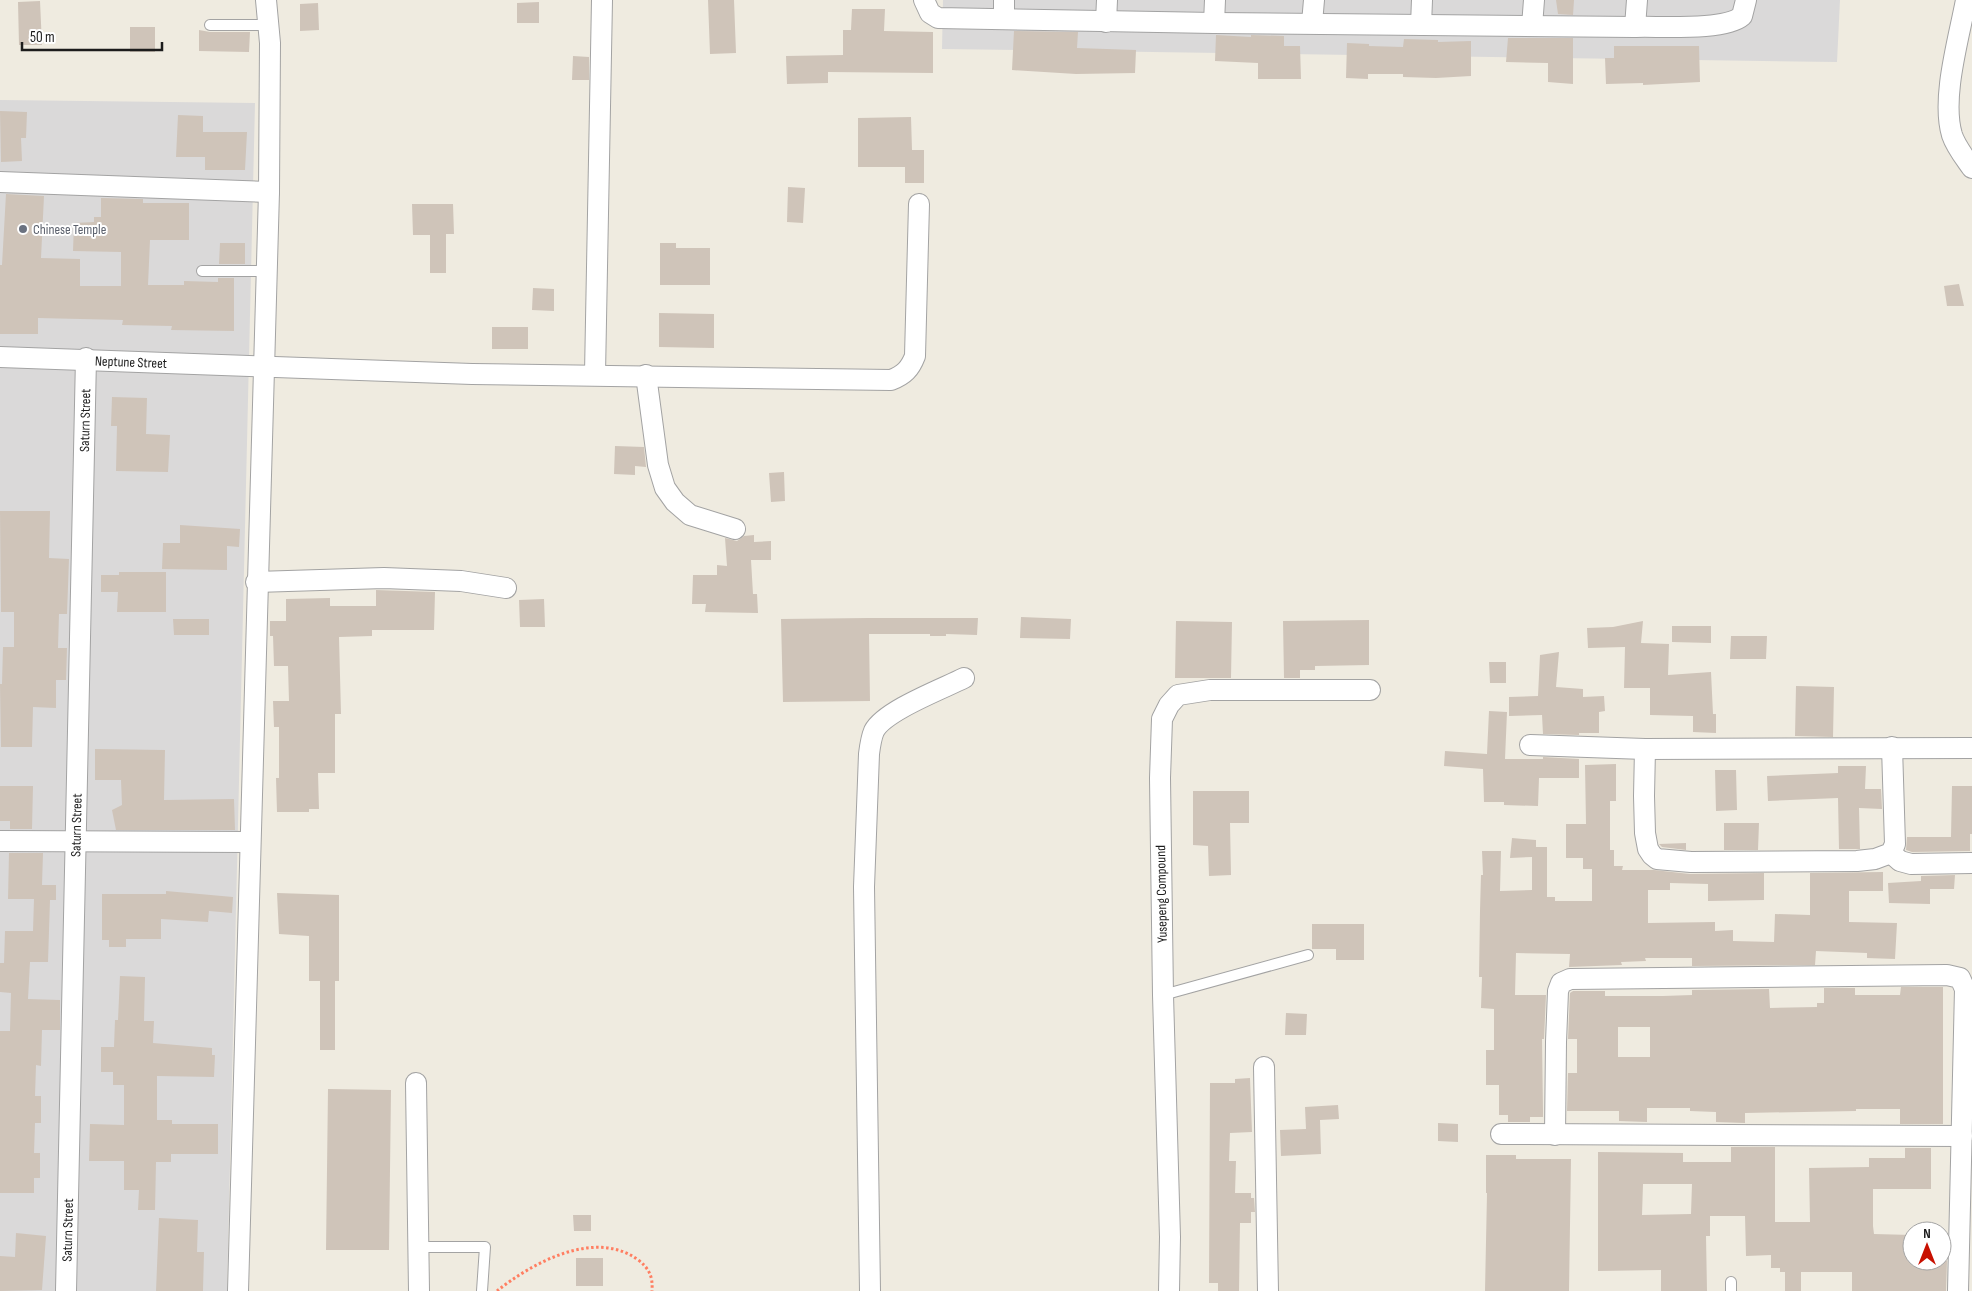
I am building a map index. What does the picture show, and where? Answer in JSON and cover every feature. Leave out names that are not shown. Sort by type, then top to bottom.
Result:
[{"type":"street","points":[[238,1291],[268,192],[270,43],[266,0]]},
{"type":"street","points":[[595,374],[602,0]]},
{"type":"street","points":[[924,0],[930,13],[938,18],[1004,10],[1106,22],[1635,27],[1703,26],[1730,23],[1742,16],[1746,0]]},
{"type":"street","points":[[1106,22],[1107,0]]},
{"type":"street","points":[[1214,24],[1215,0]]},
{"type":"street","points":[[1312,23],[1314,0]]},
{"type":"street","points":[[1421,25],[1422,0]]},
{"type":"street","points":[[1532,26],[1534,0]]},
{"type":"street","points":[[1635,27],[1637,0]]},
{"type":"street","points":[[1966,0],[1948,101],[1952,135],[1972,168]]},
{"type":"street","points":[[0,182],[268,192]]},
{"type":"street","name":"Neptune Street","points":[[0,357],[86,358],[262,367],[472,374],[595,374],[891,380],[900,377],[912,365],[915,356],[918,204]]},
{"type":"street","name":"Saturn Street","points":[[66,1291],[86,358]]},
{"type":"street","points":[[646,375],[658,465],[664,488],[675,502],[690,515],[735,529]]},
{"type":"street","points":[[256,582],[384,578],[461,581],[506,588]]},
{"type":"street","points":[[870,1291],[864,887],[869,754],[875,730],[890,715],[964,678]]},
{"type":"street","name":"Yusepeng Compound","points":[[1169,1291],[1170,1218],[1163,995],[1160,778],[1162,719],[1169,704],[1178,695],[1210,690],[1370,690]]},
{"type":"street","points":[[1530,745],[1645,750],[1972,748]]},
{"type":"street","points":[[1645,750],[1645,833],[1648,849],[1657,859],[1691,862],[1857,861],[1891,853],[1895,844],[1892,747]]},
{"type":"street","points":[[0,842],[250,842]]},
{"type":"street","points":[[1891,853],[1900,861],[1911,864],[1972,863]]},
{"type":"street","points":[[1555,1135],[1558,990],[1562,983],[1570,979],[1947,975],[1960,978],[1965,989],[1958,1291]]},
{"type":"street","points":[[1264,1067],[1268,1291]]},
{"type":"street","points":[[416,1083],[419,1291]]},
{"type":"street","points":[[1501,1134],[1962,1136]]},
{"type":"lane","points":[[210,25],[268,25]]},
{"type":"lane","points":[[202,271],[266,271]]},
{"type":"lane","points":[[1163,995],[1308,955]]},
{"type":"lane","points":[[418,1247],[485,1247],[482,1291]]},
{"type":"path","points":[[496,1291],[513,1278],[541,1262],[570,1251],[598,1247],[628,1253],[647,1266],[652,1276],[652,1291]]},
{"type":"shaded area","points":[[943,0],[1840,0],[1837,62],[942,49]]},
{"type":"shaded area","points":[[0,100],[255,103],[227,1291],[0,1291]]},
{"type":"building","points":[[708,0],[734,0],[736,53],[710,54]]},
{"type":"building","points":[[1556,0],[1574,0],[1573,15],[1558,14]]},
{"type":"building","points":[[40,1],[42,45],[19,45],[18,2]]},
{"type":"building","points":[[539,2],[539,23],[517,23],[517,3]]},
{"type":"building","points":[[318,3],[319,30],[300,31],[300,4]]},
{"type":"building","points":[[852,9],[885,9],[884,31],[933,32],[933,73],[828,72],[828,83],[787,84],[786,56],[843,55],[843,30],[851,30]]},
{"type":"building","points":[[130,27],[155,27],[155,52],[130,52]]},
{"type":"building","points":[[199,30],[210,32],[250,32],[249,52],[199,51]]},
{"type":"building","points":[[1014,31],[1078,32],[1077,48],[1136,50],[1135,73],[1076,74],[1012,70]]},
{"type":"building","points":[[1216,35],[1284,36],[1284,46],[1300,46],[1301,79],[1258,79],[1258,63],[1215,61]]},
{"type":"building","points":[[1508,38],[1573,38],[1573,84],[1548,82],[1548,63],[1506,62]]},
{"type":"building","points":[[1404,39],[1438,40],[1438,42],[1471,41],[1471,76],[1436,78],[1403,77],[1403,74],[1368,74],[1368,79],[1346,78],[1347,43],[1403,47]]},
{"type":"building","points":[[1614,46],[1699,46],[1700,82],[1643,85],[1643,83],[1606,84],[1605,58],[1614,58]]},
{"type":"building","points":[[573,56],[589,57],[589,80],[572,80]]},
{"type":"building","points":[[0,111],[27,112],[26,138],[21,138],[22,161],[1,162]]},
{"type":"building","points":[[178,115],[203,116],[203,132],[247,132],[245,170],[205,170],[205,157],[176,157]]},
{"type":"building","points":[[911,117],[912,150],[924,150],[924,183],[905,183],[905,167],[858,167],[858,118]]},
{"type":"building","points":[[788,187],[805,188],[803,223],[787,222]]},
{"type":"building","points":[[6,194],[44,196],[41,258],[80,259],[80,286],[121,286],[121,252],[73,251],[74,223],[94,222],[94,217],[101,217],[101,198],[143,199],[143,203],[189,203],[189,240],[150,240],[148,285],[184,285],[184,281],[218,282],[218,278],[234,278],[234,331],[171,330],[172,326],[122,325],[123,320],[38,318],[38,334],[0,334],[0,265],[2,265]]},
{"type":"building","points":[[412,204],[453,204],[454,234],[446,234],[446,273],[430,273],[430,235],[413,235]]},
{"type":"building","points":[[220,243],[245,243],[245,264],[219,264]]},
{"type":"building","points":[[660,243],[676,243],[676,248],[710,248],[710,285],[660,285]]},
{"type":"building","points":[[1959,284],[1964,306],[1947,306],[1944,286]]},
{"type":"building","points":[[533,288],[554,289],[554,311],[532,310]]},
{"type":"building","points":[[659,313],[714,314],[714,348],[659,347]]},
{"type":"building","points":[[492,327],[528,327],[528,349],[492,349]]},
{"type":"building","points":[[112,397],[147,398],[146,434],[170,435],[168,472],[116,471],[117,426],[111,426]]},
{"type":"building","points":[[615,446],[644,447],[646,467],[635,466],[635,475],[614,474]]},
{"type":"building","points":[[784,472],[785,501],[771,502],[769,473]]},
{"type":"building","points":[[0,511],[50,511],[49,558],[69,559],[67,614],[59,614],[58,648],[67,648],[66,680],[56,680],[56,708],[33,707],[32,747],[1,747],[0,684],[2,684],[3,647],[14,647],[14,612],[1,612]]},
{"type":"building","points":[[180,525],[240,529],[239,547],[227,546],[227,570],[162,569],[163,543],[180,543]]},
{"type":"building","points":[[754,535],[754,542],[771,541],[771,560],[751,560],[753,594],[757,594],[758,613],[705,612],[706,604],[692,604],[693,575],[717,575],[717,565],[727,566],[725,538],[737,541],[744,536]]},
{"type":"building","points":[[119,572],[166,572],[166,612],[117,612],[118,592],[101,592],[101,575],[119,575]]},
{"type":"building","points":[[376,590],[435,592],[434,630],[372,630],[372,636],[339,637],[341,714],[335,714],[335,773],[318,773],[319,809],[309,809],[309,812],[277,812],[276,778],[279,778],[279,727],[274,727],[273,701],[289,701],[288,666],[274,666],[273,636],[270,636],[270,621],[286,621],[286,599],[330,598],[330,606],[376,606]]},
{"type":"building","points":[[544,599],[545,627],[520,627],[519,600]]},
{"type":"building","points":[[1021,617],[1071,619],[1070,639],[1020,638]]},
{"type":"building","points":[[978,618],[977,635],[869,634],[870,701],[783,702],[781,619]]},
{"type":"building","points":[[173,619],[209,619],[209,635],[174,635]]},
{"type":"building","points":[[1369,620],[1369,665],[1315,666],[1315,670],[1300,670],[1300,678],[1284,678],[1283,621]]},
{"type":"building","points":[[1176,621],[1232,622],[1231,678],[1175,678]]},
{"type":"building","points":[[1643,621],[1641,643],[1669,644],[1668,675],[1711,672],[1713,714],[1716,714],[1716,733],[1693,732],[1693,716],[1650,715],[1650,688],[1624,688],[1625,647],[1588,648],[1587,628],[1613,627]]},
{"type":"building","points":[[1672,626],[1711,626],[1711,643],[1672,642]]},
{"type":"building","points":[[1731,636],[1767,636],[1766,659],[1730,659]]},
{"type":"building","points":[[1559,652],[1556,687],[1583,689],[1583,697],[1604,696],[1605,711],[1599,712],[1599,733],[1579,733],[1579,735],[1543,734],[1542,715],[1509,716],[1509,697],[1538,696],[1540,655]]},
{"type":"building","points":[[1489,662],[1506,662],[1506,683],[1490,683]]},
{"type":"building","points":[[1796,686],[1834,687],[1833,737],[1795,736]]},
{"type":"building","points":[[1489,711],[1507,712],[1505,759],[1543,759],[1543,757],[1579,759],[1579,778],[1539,778],[1538,806],[1504,805],[1504,802],[1484,802],[1483,769],[1444,766],[1445,751],[1487,754]]},
{"type":"building","points":[[95,749],[165,750],[164,800],[234,799],[235,830],[116,830],[112,810],[122,805],[121,780],[95,780]]},
{"type":"building","points":[[1616,764],[1616,801],[1610,801],[1610,850],[1614,850],[1614,866],[1623,866],[1622,870],[1654,870],[1690,874],[1764,873],[1764,900],[1708,901],[1708,884],[1670,883],[1670,890],[1648,890],[1648,923],[1715,922],[1715,931],[1733,930],[1733,941],[1774,942],[1775,914],[1810,915],[1810,873],[1883,872],[1883,891],[1849,891],[1849,922],[1897,923],[1895,959],[1867,958],[1867,953],[1816,951],[1815,965],[1692,966],[1692,958],[1645,958],[1646,961],[1621,962],[1622,965],[1569,967],[1570,954],[1516,953],[1515,995],[1546,995],[1544,1039],[1542,1039],[1543,1117],[1530,1117],[1530,1122],[1508,1122],[1508,1115],[1499,1115],[1499,1085],[1486,1085],[1486,1050],[1494,1050],[1494,1009],[1481,1008],[1482,977],[1479,977],[1481,875],[1483,875],[1482,851],[1501,851],[1500,891],[1532,890],[1532,857],[1510,858],[1512,838],[1536,840],[1536,847],[1547,847],[1547,897],[1555,897],[1555,901],[1592,901],[1592,869],[1583,869],[1583,858],[1566,858],[1566,824],[1586,824],[1585,765]]},
{"type":"building","points":[[1838,766],[1866,766],[1865,789],[1881,789],[1882,809],[1859,808],[1860,849],[1839,849],[1838,798],[1768,801],[1767,776],[1838,773]]},
{"type":"building","points":[[1715,770],[1736,770],[1737,810],[1716,811]]},
{"type":"building","points":[[0,786],[33,786],[32,829],[10,829],[10,821],[0,821]]},
{"type":"building","points":[[1952,786],[1972,786],[1970,851],[1912,852],[1906,850],[1907,837],[1951,837]]},
{"type":"building","points":[[1193,791],[1249,791],[1249,823],[1230,823],[1231,875],[1209,876],[1208,846],[1193,845]]},
{"type":"building","points":[[1724,823],[1759,823],[1758,850],[1724,850]]},
{"type":"building","points":[[1686,843],[1686,850],[1662,847],[1659,844]]},
{"type":"building","points":[[9,853],[43,853],[42,885],[56,885],[56,900],[50,900],[48,962],[30,962],[28,999],[60,1000],[60,1030],[42,1030],[41,1066],[36,1065],[35,1096],[41,1096],[41,1123],[35,1123],[34,1153],[40,1153],[40,1178],[34,1178],[34,1193],[0,1193],[0,1031],[10,1031],[11,993],[0,992],[0,963],[4,963],[5,931],[33,931],[34,899],[8,899]]},
{"type":"building","points":[[1955,875],[1954,889],[1930,889],[1930,904],[1889,903],[1888,883],[1921,881],[1921,876]]},
{"type":"building","points":[[166,891],[233,897],[232,913],[209,911],[208,922],[161,919],[161,939],[126,939],[126,947],[109,947],[109,940],[102,940],[102,894],[166,894]]},
{"type":"building","points":[[277,893],[339,895],[339,981],[335,981],[335,1050],[320,1050],[320,981],[309,981],[309,936],[279,934]]},
{"type":"building","points":[[1312,924],[1364,924],[1364,960],[1336,960],[1336,949],[1312,949]]},
{"type":"building","points":[[120,976],[145,977],[144,1021],[154,1021],[153,1043],[212,1048],[212,1055],[215,1055],[214,1077],[157,1076],[157,1120],[172,1120],[172,1124],[218,1124],[218,1154],[171,1154],[171,1162],[156,1162],[155,1210],[138,1210],[139,1190],[124,1190],[124,1161],[89,1161],[90,1124],[124,1125],[124,1085],[113,1085],[113,1072],[101,1072],[101,1047],[114,1047],[115,1020],[118,1020]]},
{"type":"building","points":[[1901,987],[1943,987],[1943,1124],[1900,1124],[1900,1109],[1745,1113],[1745,1123],[1716,1122],[1716,1112],[1690,1111],[1690,1108],[1647,1108],[1647,1122],[1619,1121],[1619,1111],[1567,1111],[1568,1073],[1577,1073],[1577,1039],[1568,1039],[1570,993],[1573,991],[1605,991],[1605,996],[1663,996],[1692,995],[1692,990],[1769,989],[1770,1008],[1817,1007],[1817,1003],[1824,1003],[1824,988],[1855,988],[1855,995],[1900,995]],"holes":[[[1618,1027],[1650,1027],[1650,1057],[1618,1057]]]},
{"type":"building","points":[[1286,1013],[1307,1014],[1306,1035],[1285,1035]]},
{"type":"building","points":[[1250,1078],[1252,1132],[1230,1133],[1229,1161],[1236,1161],[1235,1193],[1251,1193],[1251,1198],[1254,1198],[1255,1212],[1251,1212],[1251,1223],[1240,1223],[1239,1291],[1218,1291],[1218,1283],[1209,1283],[1210,1083],[1235,1083],[1235,1079]]},
{"type":"building","points":[[328,1089],[391,1090],[389,1250],[326,1250]]},
{"type":"building","points":[[1338,1105],[1339,1119],[1320,1120],[1321,1154],[1281,1156],[1280,1130],[1306,1129],[1305,1107]]},
{"type":"building","points":[[1438,1123],[1458,1124],[1458,1142],[1438,1141]]},
{"type":"building","points":[[1731,1147],[1775,1147],[1775,1222],[1810,1222],[1809,1168],[1869,1167],[1869,1158],[1905,1158],[1905,1148],[1931,1148],[1931,1189],[1873,1189],[1873,1226],[1874,1234],[1902,1235],[1902,1271],[1947,1271],[1946,1291],[1852,1291],[1852,1272],[1801,1272],[1801,1291],[1785,1291],[1785,1272],[1780,1272],[1780,1268],[1771,1268],[1771,1255],[1746,1256],[1745,1216],[1710,1216],[1710,1236],[1706,1236],[1707,1291],[1661,1291],[1661,1270],[1598,1271],[1598,1152],[1683,1153],[1683,1162],[1731,1162]],"holes":[[[1643,1184],[1692,1184],[1691,1214],[1642,1215]]]},
{"type":"building","points":[[1486,1155],[1516,1155],[1516,1159],[1571,1159],[1569,1291],[1485,1291]]},
{"type":"building","points":[[573,1215],[591,1215],[591,1231],[574,1231]]},
{"type":"building","points":[[159,1218],[198,1220],[197,1252],[204,1252],[203,1291],[156,1291]]},
{"type":"building","points":[[16,1233],[46,1236],[42,1290],[0,1291],[0,1256],[15,1257]]},
{"type":"building","points":[[576,1258],[603,1258],[603,1286],[576,1286]]},
{"type":"place","name":"Chinese Temple","points":[[23,229]]}]
